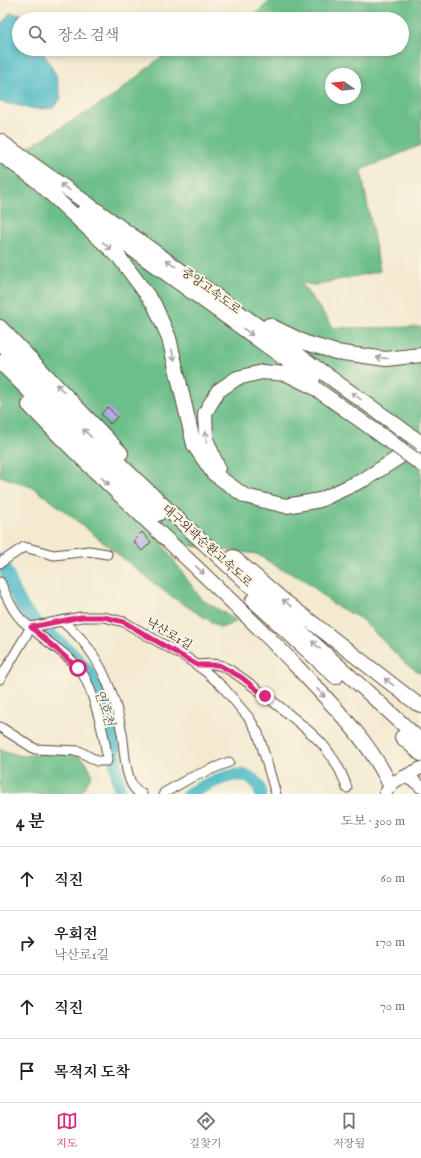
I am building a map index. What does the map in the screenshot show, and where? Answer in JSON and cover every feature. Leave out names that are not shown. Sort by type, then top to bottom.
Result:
[{"type":"highway","name":"중앙고속도로","points":[[0,141],[199,283],[421,456]]},
{"type":"highway","name":"중앙고속도로","points":[[0,154],[380,425],[421,443]]},
{"type":"highway","points":[[37,181],[119,257],[154,304],[169,338],[194,445],[213,474],[245,496],[286,506],[320,500],[365,479],[421,443]]},
{"type":"highway","points":[[199,283],[279,331],[336,352],[386,359],[421,355]]},
{"type":"highway","points":[[0,327],[129,462],[211,539],[283,600],[416,703],[421,705]]},
{"type":"highway","name":"대구외곽순환고속도로","points":[[0,343],[66,413],[418,744]]},
{"type":"highway","name":"대구외곽순환고속도로","points":[[0,362],[101,462],[418,744]]},
{"type":"highway","points":[[421,432],[359,474],[316,494],[286,498],[246,490],[216,467],[206,440],[206,413],[218,391],[237,378],[262,372],[287,374],[380,425],[421,464]]},
{"type":"highway","points":[[0,373],[76,454],[216,585],[267,635],[333,706],[372,752],[392,786]]},
{"type":"main road","points":[[392,786],[421,768]]},
{"type":"main road","points":[[392,786],[410,779],[421,787]]},
{"type":"street","points":[[3,561],[24,547],[54,555],[89,551],[108,554]]},
{"type":"street","points":[[0,582],[11,605],[24,624],[31,627],[65,654],[85,676],[102,728],[106,750],[106,761],[97,761],[79,752],[35,749],[0,727]]},
{"type":"street","name":"낙산로1길","points":[[31,627],[81,617],[104,617],[124,622],[197,665],[223,687],[249,718],[258,733],[276,794]]},
{"type":"street","points":[[62,621],[82,639],[92,652],[112,693],[122,732],[128,778],[132,786],[142,794]]},
{"type":"street","points":[[0,679],[31,627]]},
{"type":"street","points":[[197,665],[219,665],[241,677],[307,728],[334,760],[343,775],[347,788]]},
{"type":"street","points":[[167,794],[190,778],[229,762]]},
{"type":"green space","points":[[271,0],[421,0],[421,145],[361,170],[380,271],[314,285],[301,283],[334,328],[421,327],[421,673],[406,664],[361,619],[333,604],[305,580],[279,568],[257,554],[161,542],[201,599],[238,621],[221,628],[166,593],[34,488],[0,476],[0,164],[111,98],[161,57],[165,56],[409,56],[409,12],[258,12]]},
{"type":"green space","points":[[0,749],[21,756],[72,751],[87,763],[92,774],[81,794],[0,794]]},
{"type":"water","points":[[10,13],[12,13],[12,56],[45,56],[56,75],[61,98],[53,108],[36,109],[0,102],[0,26]]},
{"type":"building","points":[[108,407],[117,417],[110,424],[101,414]]},
{"type":"building","points":[[142,532],[151,542],[142,551],[133,541]]},
{"type":"waterway","name":"연호천","points":[[0,560],[23,608],[37,623],[73,654],[88,672],[97,687],[111,723],[118,783],[122,794]]},
{"type":"waterway","name":"연호천","points":[[188,794],[218,780],[229,776],[240,775],[249,777],[256,783],[261,794]]},
{"type":"route","points":[[78,668],[52,643],[31,627],[81,617],[104,617],[124,622],[197,665],[219,665],[241,677],[265,696]]}]
